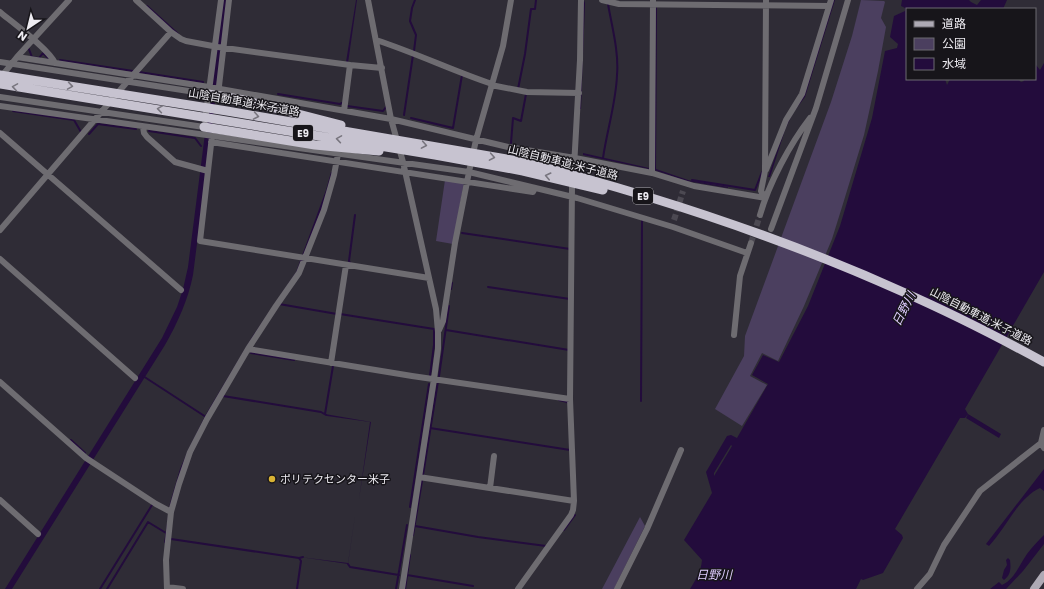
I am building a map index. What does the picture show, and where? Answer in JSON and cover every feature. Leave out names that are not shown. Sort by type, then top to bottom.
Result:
[{"type":"highway","name":"山陰自動車道;米子道路","points":[[0,75],[32,85],[102,100],[200,111]]},
{"type":"highway","name":"山陰自動車道;米子道路","points":[[0,84],[32,85],[124,94],[392,150]]},
{"type":"highway","points":[[209,91],[373,132],[388,138]]},
{"type":"highway","name":"山陰自動車道;米子道路","points":[[216,114],[388,138],[404,160]]},
{"type":"highway","points":[[208,135],[392,150],[404,160]]},
{"type":"highway","name":"山陰自動車道;米子道路","points":[[404,160],[447,153],[508,164],[618,194],[775,241],[904,292],[962,319],[1044,362]]},
{"type":"highway","name":"山陰自動車道;米子道路","points":[[404,160],[447,153]]},
{"type":"highway","name":"山陰自動車道;米子道路","points":[[775,241],[903,295],[960,322],[1044,366]]},
{"type":"main road","points":[[1034,589],[1044,575]]},
{"type":"street","points":[[0,78],[69,0]]},
{"type":"street","points":[[136,0],[184,41],[220,48],[382,68]]},
{"type":"street","points":[[219,88],[221,0]]},
{"type":"street","points":[[229,0],[220,48],[209,91],[208,171],[200,241],[303,259],[429,278]]},
{"type":"street","points":[[368,0],[392,119],[404,160],[436,309],[438,332],[438,349],[434,379],[402,589]]},
{"type":"street","points":[[438,332],[443,320],[455,243],[476,140],[503,46],[511,0]]},
{"type":"street","points":[[574,167],[579,93],[581,0]]},
{"type":"street","points":[[602,0],[619,4],[653,2],[830,3],[802,94],[786,120],[765,171]]},
{"type":"street","points":[[771,229],[814,114],[848,0]]},
{"type":"street","points":[[652,173],[653,2]]},
{"type":"street","points":[[765,198],[762,191],[765,171],[766,3]]},
{"type":"street","points":[[0,12],[34,40],[53,58],[55,63]]},
{"type":"street","points":[[0,230],[132,76],[172,32]]},
{"type":"street","points":[[376,40],[418,54],[429,60],[492,85],[527,92],[579,93]]},
{"type":"street","points":[[17,57],[132,76],[209,91]]},
{"type":"street","points":[[0,62],[127,82],[209,91],[219,88],[392,119],[508,147],[652,173],[686,183],[765,198]]},
{"type":"street","points":[[344,111],[350,65]]},
{"type":"street","points":[[0,98],[101,113],[208,135],[337,158],[404,160],[469,172],[574,197],[674,224],[747,253]]},
{"type":"street","points":[[0,106],[208,135]]},
{"type":"street","points":[[760,215],[765,198],[787,154],[803,127],[814,114]]},
{"type":"street","points":[[143,127],[144,133],[147,137],[173,160],[200,170],[208,171]]},
{"type":"street","points":[[0,133],[181,290]]},
{"type":"street","points":[[337,158],[404,160],[467,182],[533,192],[535,188]]},
{"type":"street","points":[[183,589],[167,588],[166,560],[169,512],[190,452],[248,349],[297,276],[324,210],[337,158]]},
{"type":"street","points":[[683,191],[686,183]]},
{"type":"street","points":[[518,589],[571,515],[573,510],[574,502],[570,399],[574,197],[572,187]]},
{"type":"street","points":[[734,334],[740,276],[751,243]]},
{"type":"street","points":[[0,259],[135,378]]},
{"type":"street","points":[[331,363],[346,265]]},
{"type":"street","points":[[248,349],[570,399]]},
{"type":"street","points":[[0,382],[86,458],[169,512]]},
{"type":"street","points":[[917,589],[930,574],[944,545],[980,491],[1043,446],[1044,430]]},
{"type":"street","points":[[617,589],[650,523],[681,450]]},
{"type":"street","points":[[490,488],[494,456]]},
{"type":"street","points":[[419,478],[574,502]]},
{"type":"street","points":[[0,500],[38,534]]},
{"type":"green space","points":[[861,0],[885,2],[881,18],[886,27],[864,135],[832,239],[804,306],[778,361],[762,353],[750,376],[767,385],[742,426],[715,409],[744,356],[745,336],[831,102],[852,36]]},
{"type":"green space","points":[[445,180],[464,182],[453,244],[436,241]]},
{"type":"green space","points":[[640,517],[645,526],[614,589],[602,589]]},
{"type":"water","points":[[222,0],[228,0],[193,275],[185,302],[165,345],[12,589],[5,589],[162,338],[177,307],[188,267]]},
{"type":"water","points":[[357,0],[348,63],[346,62]]},
{"type":"water","points":[[583,0],[585,3],[580,109]]},
{"type":"water","points":[[833,0],[835,0],[805,97],[793,113],[785,130],[770,177],[768,177],[785,129],[792,113],[803,96]]},
{"type":"water","name":"日野川","points":[[902,0],[969,0],[977,5],[981,0],[1007,0],[1003,8],[906,8],[906,80],[945,80],[947,85],[950,80],[1019,80],[1021,82],[1024,80],[1036,80],[1036,65],[1040,70],[1044,63],[1044,272],[965,409],[968,414],[965,418],[960,418],[895,529],[902,535],[903,538],[883,573],[863,580],[861,579],[856,589],[690,589],[699,572],[702,560],[684,540],[712,493],[706,472],[727,436],[731,435],[737,438],[768,384],[752,375],[763,355],[779,362],[808,306],[840,226],[872,118],[885,51],[897,48],[898,44],[890,37],[894,16],[905,11],[905,8],[901,6]],"holes":[[[731,445],[732,446],[714,476],[714,473]]]},
{"type":"water","points":[[657,7],[656,169],[688,180],[728,188],[687,181],[654,170]]},
{"type":"water","points":[[583,153],[649,168],[649,169],[583,155]]},
{"type":"water","points":[[331,172],[333,172],[322,208],[301,265],[188,453],[166,542],[164,543],[170,503],[180,469],[188,450],[206,414],[252,337],[296,272],[326,190]]},
{"type":"water","points":[[325,414],[371,422],[359,499],[370,422],[327,416]]},
{"type":"water","points":[[968,414],[1001,434],[999,438],[966,418]]},
{"type":"water","points":[[1044,469],[1044,491],[1040,488],[1025,499],[989,546],[986,544]]},
{"type":"water","points":[[355,516],[348,564],[300,557],[348,563]]},
{"type":"water","points":[[1044,535],[1044,544],[1023,571],[1006,589],[990,589],[999,582],[1002,585],[1010,579],[1029,551]]},
{"type":"water","points":[[1008,558],[1010,560],[1010,571],[1004,580],[1002,578],[1007,565],[1006,560]]},
{"type":"waterway","points":[[414,51],[416,35],[410,21],[415,0]]},
{"type":"waterway","points":[[518,89],[525,54],[531,9],[535,9],[536,0]]},
{"type":"waterway","points":[[603,158],[615,96],[617,66],[615,40],[608,4]]},
{"type":"waterway","points":[[147,6],[178,34]]},
{"type":"waterway","points":[[28,47],[32,57],[39,58],[43,53],[50,60]]},
{"type":"waterway","points":[[404,115],[413,55]]},
{"type":"waterway","points":[[60,60],[133,71]]},
{"type":"waterway","points":[[139,72],[203,82]]},
{"type":"waterway","points":[[411,118],[453,128],[462,75]]},
{"type":"waterway","points":[[278,94],[340,104],[342,103]]},
{"type":"waterway","points":[[511,143],[513,118],[521,121],[526,94]]},
{"type":"waterway","points":[[347,106],[383,111],[386,107]]},
{"type":"waterway","points":[[13,111],[74,120],[81,132]]},
{"type":"waterway","points":[[89,134],[98,124],[136,129]]},
{"type":"waterway","points":[[149,131],[195,138],[201,146]]},
{"type":"waterway","points":[[692,180],[755,190],[762,172]]},
{"type":"waterway","points":[[350,263],[349,261],[355,215]]},
{"type":"waterway","points":[[641,401],[642,220]]},
{"type":"waterway","points":[[462,233],[570,249]]},
{"type":"waterway","points":[[451,289],[452,283]]},
{"type":"waterway","points":[[488,287],[570,299]]},
{"type":"waterway","points":[[279,304],[337,314]]},
{"type":"waterway","points":[[439,376],[449,306]]},
{"type":"waterway","points":[[340,314],[434,329],[434,345],[430,376]]},
{"type":"waterway","points":[[446,330],[569,350]]},
{"type":"waterway","points":[[251,353],[294,360]]},
{"type":"waterway","points":[[325,414],[333,366]]},
{"type":"waterway","points":[[143,376],[206,417]]},
{"type":"waterway","points":[[423,475],[438,381]]},
{"type":"waterway","points":[[410,507],[429,384]]},
{"type":"waterway","points":[[223,396],[321,412],[326,415]]},
{"type":"waterway","points":[[559,400],[568,403]]},
{"type":"waterway","points":[[430,428],[570,450]]},
{"type":"waterway","points":[[71,440],[85,453]]},
{"type":"waterway","points":[[413,535],[422,481]]},
{"type":"waterway","points":[[100,589],[152,505]]},
{"type":"waterway","points":[[564,530],[575,515]]},
{"type":"waterway","points":[[107,589],[148,522],[166,533]]},
{"type":"waterway","points":[[396,589],[407,525]]},
{"type":"waterway","points":[[415,526],[478,537],[546,546]]},
{"type":"waterway","points":[[171,539],[299,558]]},
{"type":"waterway","points":[[405,589],[410,555]]},
{"type":"waterway","points":[[297,589],[301,561],[299,558],[303,557]]},
{"type":"waterway","points":[[348,564],[350,567],[399,575]]},
{"type":"waterway","points":[[407,575],[473,586]]},
{"type":"tunnel","points":[[674,220],[683,191]]},
{"type":"tunnel","points":[[751,243],[760,215]]},
{"type":"place","name":"ポリテクセンター米子","points":[[272,479]]}]
